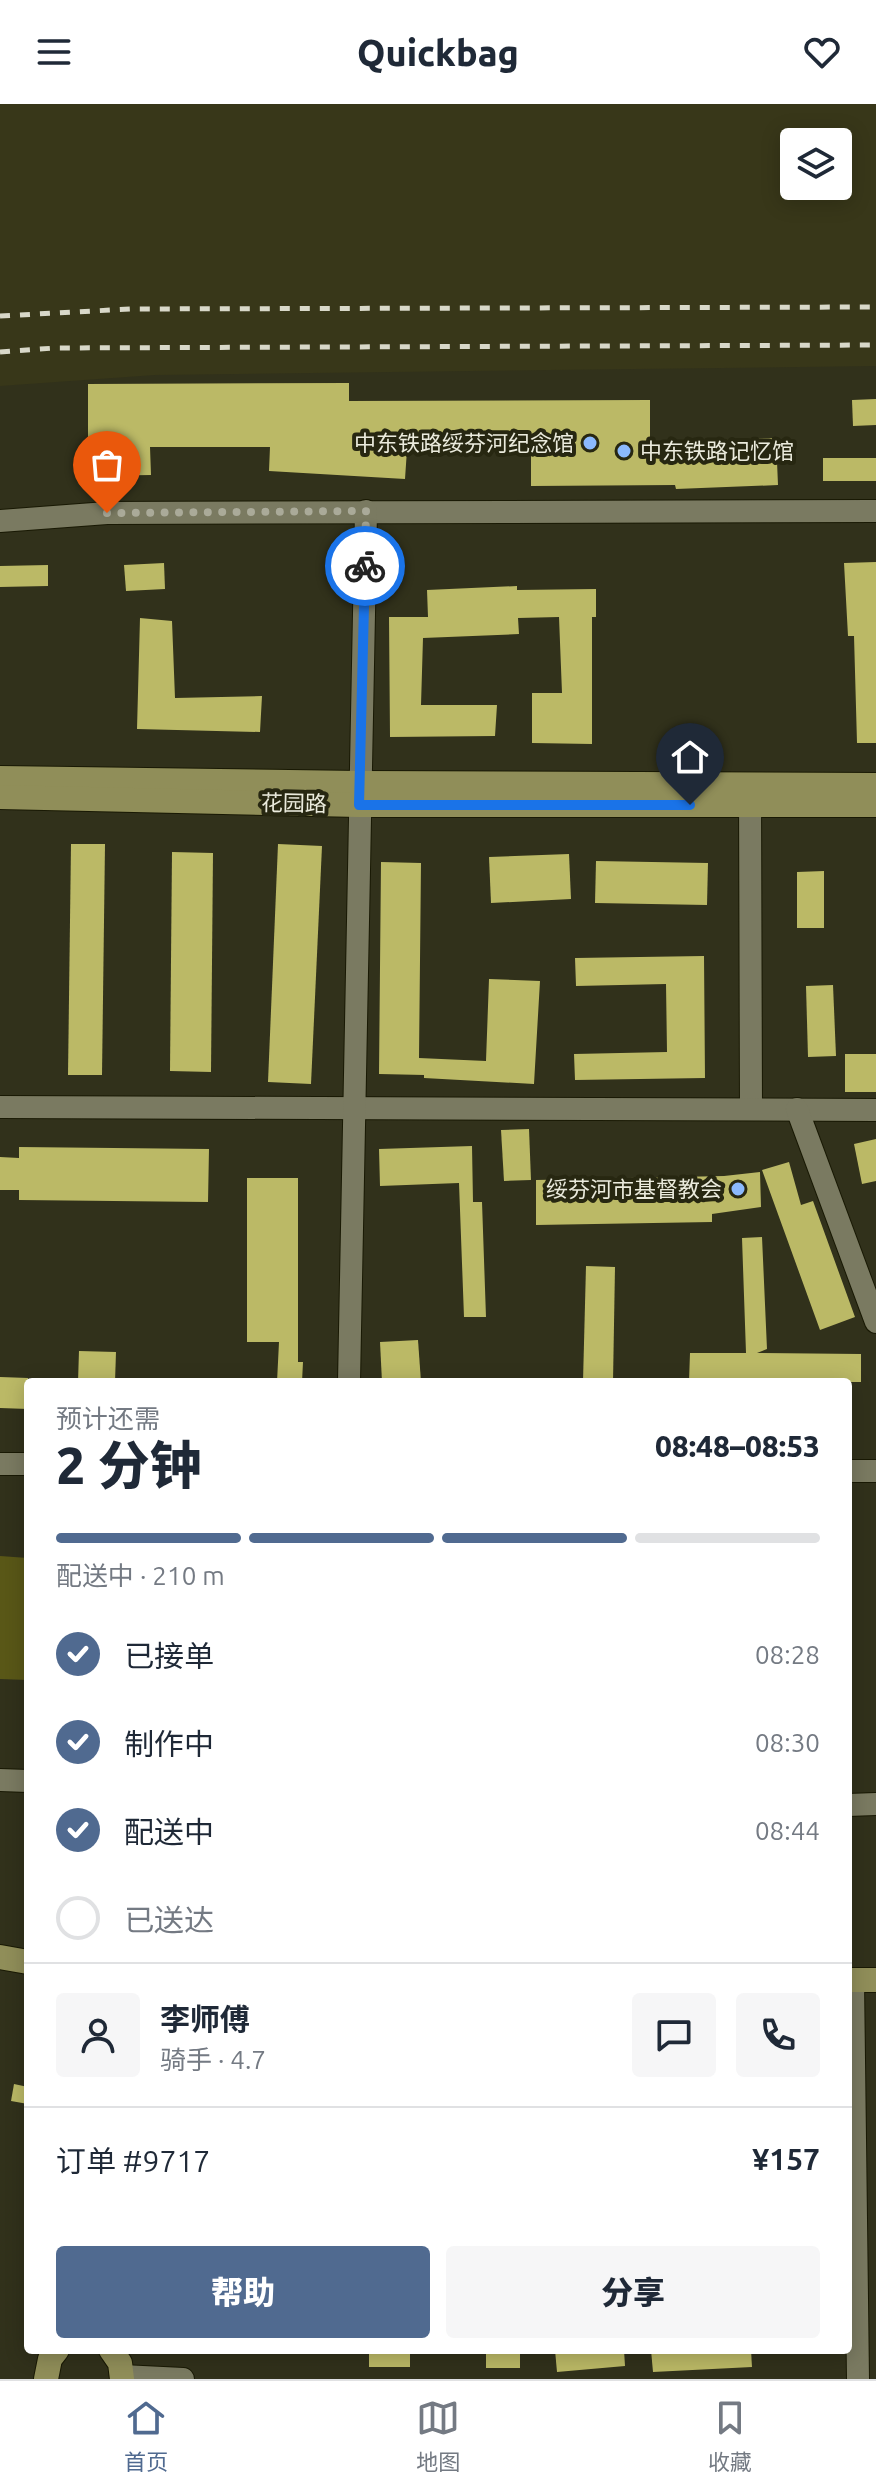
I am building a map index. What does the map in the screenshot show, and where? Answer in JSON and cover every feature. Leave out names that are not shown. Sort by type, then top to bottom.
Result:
[{"type":"main road","name":"花园路","points":[[0,778],[359,794]]},
{"type":"main road","name":"花园路","points":[[750,795],[876,785]]},
{"type":"main road","name":"花园路","points":[[0,797],[750,795],[876,805]]},
{"type":"main road","points":[[0,1957],[24,1961]]},
{"type":"main road","points":[[46,2379],[54,2354]]},
{"type":"main road","points":[[114,2354],[120,2363],[122,2378]]},
{"type":"street","points":[[349,1378],[366,511]]},
{"type":"street","points":[[0,521],[107,513],[876,511]]},
{"type":"street","points":[[750,795],[751,1109]]},
{"type":"street","points":[[0,1107],[876,1110]]},
{"type":"street","points":[[797,1109],[876,1322]]},
{"type":"street","points":[[0,1464],[24,1464]]},
{"type":"street","points":[[852,1471],[876,1471]]},
{"type":"street","points":[[0,1780],[24,1781]]},
{"type":"street","points":[[852,1805],[876,1804]]},
{"type":"street","points":[[858,2379],[859,1980]]},
{"type":"street","points":[[122,2378],[183,2379]]},
{"type":"shaded area","points":[[0,104],[876,104],[876,366],[155,375],[0,386]]},
{"type":"shaded area","points":[[0,1556],[24,1558],[24,1680],[0,1679]]},
{"type":"building","points":[[349,383],[349,401],[650,400],[650,443],[776,438],[778,485],[676,489],[675,485],[531,486],[531,436],[408,435],[405,479],[269,471],[270,447],[150,447],[151,475],[91,476],[88,384]]},
{"type":"building","points":[[876,399],[876,425],[853,426],[852,400]]},
{"type":"building","points":[[823,458],[876,458],[876,481],[823,481]]},
{"type":"building","points":[[876,562],[876,743],[857,743],[854,636],[848,636],[844,563]]},
{"type":"building","points":[[164,563],[165,589],[126,591],[124,565]]},
{"type":"building","points":[[48,565],[48,586],[0,587],[0,566]]},
{"type":"building","points":[[517,586],[517,590],[596,589],[596,617],[592,617],[592,744],[532,743],[532,693],[562,693],[559,617],[518,618],[519,634],[423,638],[421,705],[497,705],[495,736],[390,737],[389,617],[428,617],[427,590]]},
{"type":"building","points":[[140,618],[172,621],[175,698],[262,696],[260,732],[137,729]]},
{"type":"building","points":[[71,844],[105,844],[102,1075],[68,1075]]},
{"type":"building","points":[[278,844],[322,846],[311,1084],[268,1082]]},
{"type":"building","points":[[172,852],[213,853],[211,1072],[170,1071]]},
{"type":"building","points":[[569,854],[571,899],[491,903],[489,857]]},
{"type":"building","points":[[596,861],[708,863],[707,905],[595,903]]},
{"type":"building","points":[[381,862],[421,863],[419,1058],[486,1061],[489,979],[540,981],[534,1084],[379,1074]]},
{"type":"building","points":[[824,871],[824,928],[797,928],[797,872]]},
{"type":"building","points":[[704,956],[705,1078],[575,1080],[574,1054],[667,1052],[666,984],[576,986],[575,958]]},
{"type":"building","points":[[833,985],[836,1056],[808,1057],[806,986]]},
{"type":"building","points":[[845,1054],[876,1054],[876,1092],[845,1092]]},
{"type":"building","points":[[529,1129],[531,1180],[504,1181],[501,1130]]},
{"type":"building","points":[[876,1139],[876,1181],[862,1184],[854,1144]]},
{"type":"building","points":[[472,1146],[473,1202],[482,1202],[486,1317],[464,1317],[459,1183],[380,1186],[379,1149]]},
{"type":"building","points":[[19,1147],[209,1149],[208,1202],[19,1200],[19,1190],[0,1190],[0,1157],[19,1158]]},
{"type":"building","points":[[789,1162],[801,1205],[813,1201],[855,1317],[820,1330],[762,1170]]},
{"type":"building","points":[[760,1172],[761,1207],[712,1214],[712,1222],[536,1225],[536,1180],[724,1176]]},
{"type":"building","points":[[247,1178],[298,1178],[298,1362],[303,1362],[302,1378],[277,1378],[279,1342],[247,1342]]},
{"type":"building","points":[[762,1237],[767,1349],[757,1353],[861,1354],[861,1382],[852,1382],[852,1378],[689,1378],[690,1353],[746,1353],[742,1238]]},
{"type":"building","points":[[586,1266],[615,1267],[613,1378],[583,1378]]},
{"type":"building","points":[[418,1340],[421,1378],[382,1378],[380,1342]]},
{"type":"building","points":[[79,1351],[116,1352],[115,1378],[78,1378]]},
{"type":"building","points":[[0,1377],[28,1378],[24,1378],[24,1409],[0,1408]]},
{"type":"building","points":[[14,2084],[24,2086],[24,2103],[11,2101]]},
{"type":"building","points":[[369,2354],[410,2354],[410,2367],[369,2367]]},
{"type":"building","points":[[486,2354],[520,2354],[520,2368],[486,2368]]},
{"type":"building","points":[[555,2354],[624,2354],[625,2366],[557,2372]]},
{"type":"building","points":[[651,2354],[751,2354],[752,2367],[653,2372]]},
{"type":"railway","points":[[0,316],[130,309],[876,307]]},
{"type":"railway","points":[[0,352],[55,348],[876,345]]},
{"type":"way so far","points":[[107,513],[366,511],[365,566]]},
{"type":"place","name":"中东铁路绥芬河纪念馆","points":[[590,443]]},
{"type":"place","name":"中东铁路记忆馆","points":[[624,451]]},
{"type":"place","name":"绥芬河市基督教会","points":[[738,1189]]},
{"type":"route","points":[[365,566],[359,805],[690,805]]}]
